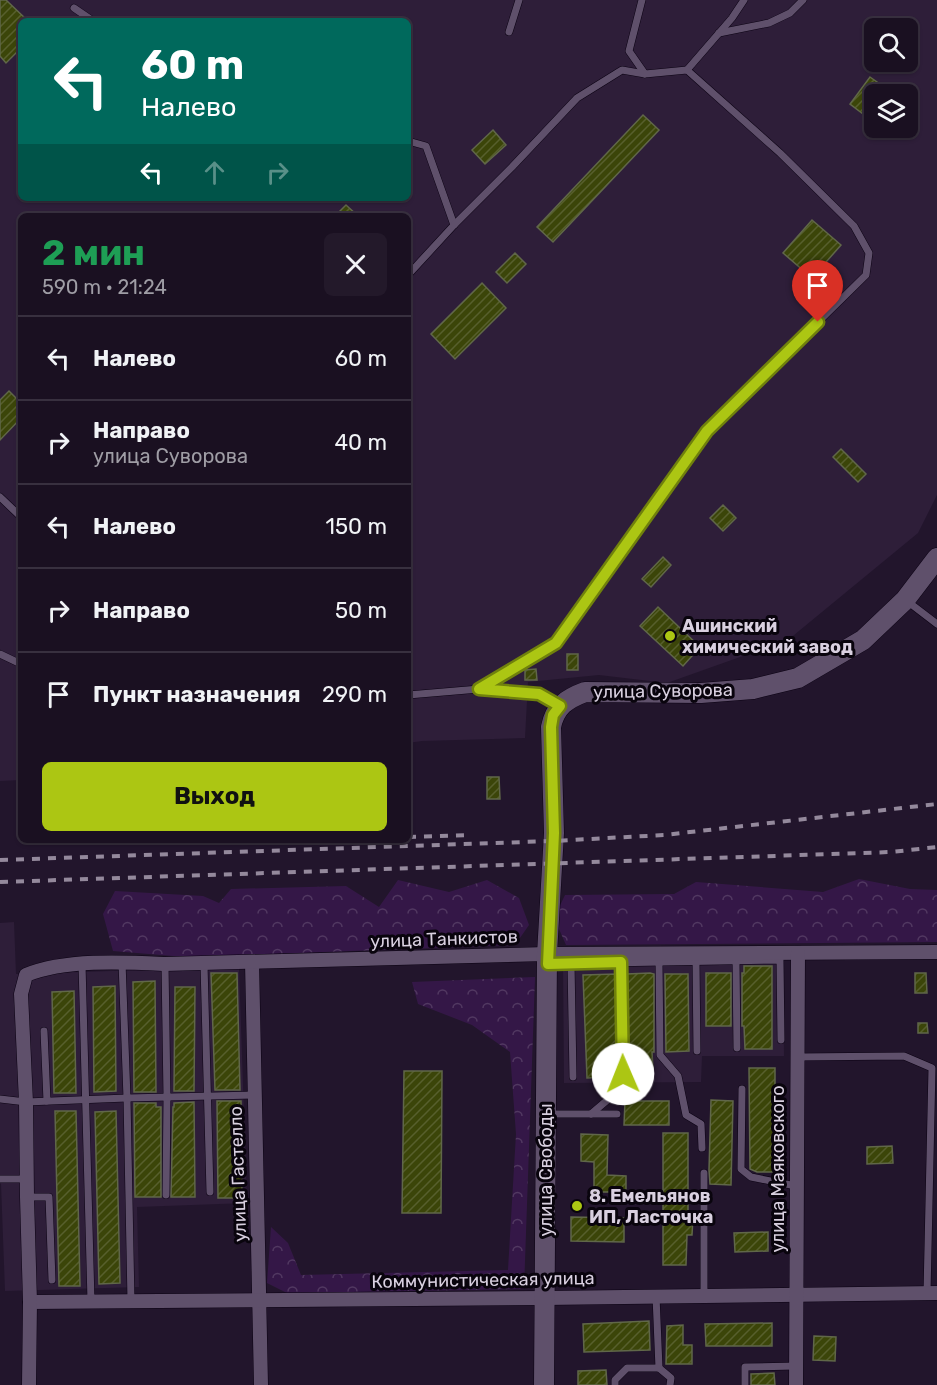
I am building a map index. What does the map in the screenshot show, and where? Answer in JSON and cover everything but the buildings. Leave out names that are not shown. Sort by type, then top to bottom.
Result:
[{"type":"street","name":"улица Суворова","points":[[560,706],[573,696],[585,692],[701,693],[753,689],[798,678],[863,640],[905,600],[937,558]]},
{"type":"street","points":[[547,959],[554,833],[551,727],[553,715],[560,706]]},
{"type":"street","name":"улица Танкистов","points":[[26,1102],[21,994],[26,975],[40,969],[122,962],[204,964],[937,952]]},
{"type":"street","name":"улица Маяковского","points":[[796,1385],[798,953]]},
{"type":"street","name":"улица Свободы","points":[[543,1385],[547,959]]},
{"type":"street","name":"улица Гастелло","points":[[252,962],[261,1385]]},
{"type":"street","points":[[26,1102],[30,1302],[29,1385]]},
{"type":"street","name":"Коммунистическая улица","points":[[30,1302],[932,1293]]},
{"type":"lane","points":[[509,32],[519,0]]},
{"type":"lane","points":[[642,0],[629,51],[645,74]]},
{"type":"lane","points":[[411,272],[577,98],[622,70],[645,74],[687,70],[732,18],[744,0]]},
{"type":"lane","points":[[719,33],[769,23],[790,14],[803,0]]},
{"type":"lane","points":[[75,8],[89,18]]},
{"type":"lane","points":[[479,689],[556,643],[707,431],[866,275],[869,253],[854,226],[780,153],[687,70]]},
{"type":"lane","points":[[411,142],[426,146],[454,225]]},
{"type":"lane","points":[[0,497],[18,514]]},
{"type":"lane","points":[[905,600],[937,624]]},
{"type":"lane","points":[[929,618],[937,615]]},
{"type":"lane","points":[[0,654],[18,663]]},
{"type":"lane","points":[[411,695],[479,689],[539,694],[560,706]]},
{"type":"lane","points":[[547,959],[571,963],[780,960],[781,1040]]},
{"type":"lane","points":[[736,960],[737,1048]]},
{"type":"lane","points":[[696,961],[697,1051]]},
{"type":"lane","points":[[122,962],[131,1301]]},
{"type":"lane","points":[[591,1114],[618,1091],[623,1074],[621,962]]},
{"type":"lane","points":[[659,962],[660,1055],[678,1076],[686,1115],[701,1124],[702,1148]]},
{"type":"lane","points":[[571,963],[573,1077]]},
{"type":"lane","points":[[82,964],[92,1301]]},
{"type":"lane","points":[[165,964],[166,1195]]},
{"type":"lane","points":[[204,964],[210,1192]]},
{"type":"lane","points":[[44,1031],[47,1101]]},
{"type":"lane","points":[[797,1057],[904,1056],[932,1068],[932,1293]]},
{"type":"lane","points":[[742,1089],[741,1169],[751,1177],[796,1186]]},
{"type":"lane","points":[[0,1099],[26,1102],[254,1095]]},
{"type":"lane","points":[[547,1114],[618,1114]]},
{"type":"lane","points":[[704,1173],[704,1296]]},
{"type":"lane","points":[[0,1179],[27,1179]]},
{"type":"lane","points":[[27,1197],[49,1197],[52,1280]]},
{"type":"lane","points":[[656,1296],[659,1368]]},
{"type":"lane","points":[[746,1385],[745,1367],[796,1366]]},
{"type":"lane","points":[[615,1385],[615,1380],[627,1368],[659,1368],[671,1378],[670,1385]]},
{"type":"shaded area","points":[[0,0],[937,0],[937,495],[918,533],[788,640],[667,683],[599,675],[528,682],[525,738],[411,743],[411,213],[18,213],[18,780],[0,781]]},
{"type":"shaded area","points":[[14,922],[16,974],[239,967],[247,1203],[137,1207],[139,1287],[5,1291],[0,1183],[0,923]]},
{"type":"shaded area","points":[[783,957],[784,1056],[702,1056],[701,1082],[564,1083],[563,958]]},
{"type":"green space","points":[[859,879],[910,889],[937,890],[937,942],[566,945],[555,916],[565,895],[674,894],[696,882],[823,892]]},
{"type":"green space","points":[[398,880],[449,892],[487,880],[519,898],[529,925],[515,945],[185,957],[113,951],[103,914],[115,891],[203,896],[219,903],[231,889],[346,886],[379,907]]},
{"type":"green space","points":[[535,977],[524,1289],[287,1293],[267,1283],[271,1227],[288,1243],[301,1275],[508,1270],[516,1134],[510,1052],[472,1025],[418,1004],[412,982]]},
{"type":"railway","points":[[0,860],[553,841],[664,835],[937,804]]},
{"type":"railway","points":[[411,837],[471,835]]},
{"type":"railway","points":[[0,882],[891,852],[937,847]]},
{"type":"place","name":"Ашинский химический завод","points":[[670,636]]},
{"type":"place","name":"8. Емельянов ИП, Ласточка","points":[[577,1206]]},
{"type":"route","points":[[623,1074],[621,962],[548,964],[554,833],[551,727],[553,715],[560,706],[539,694],[479,689],[556,643],[707,431],[818,322]]}]
